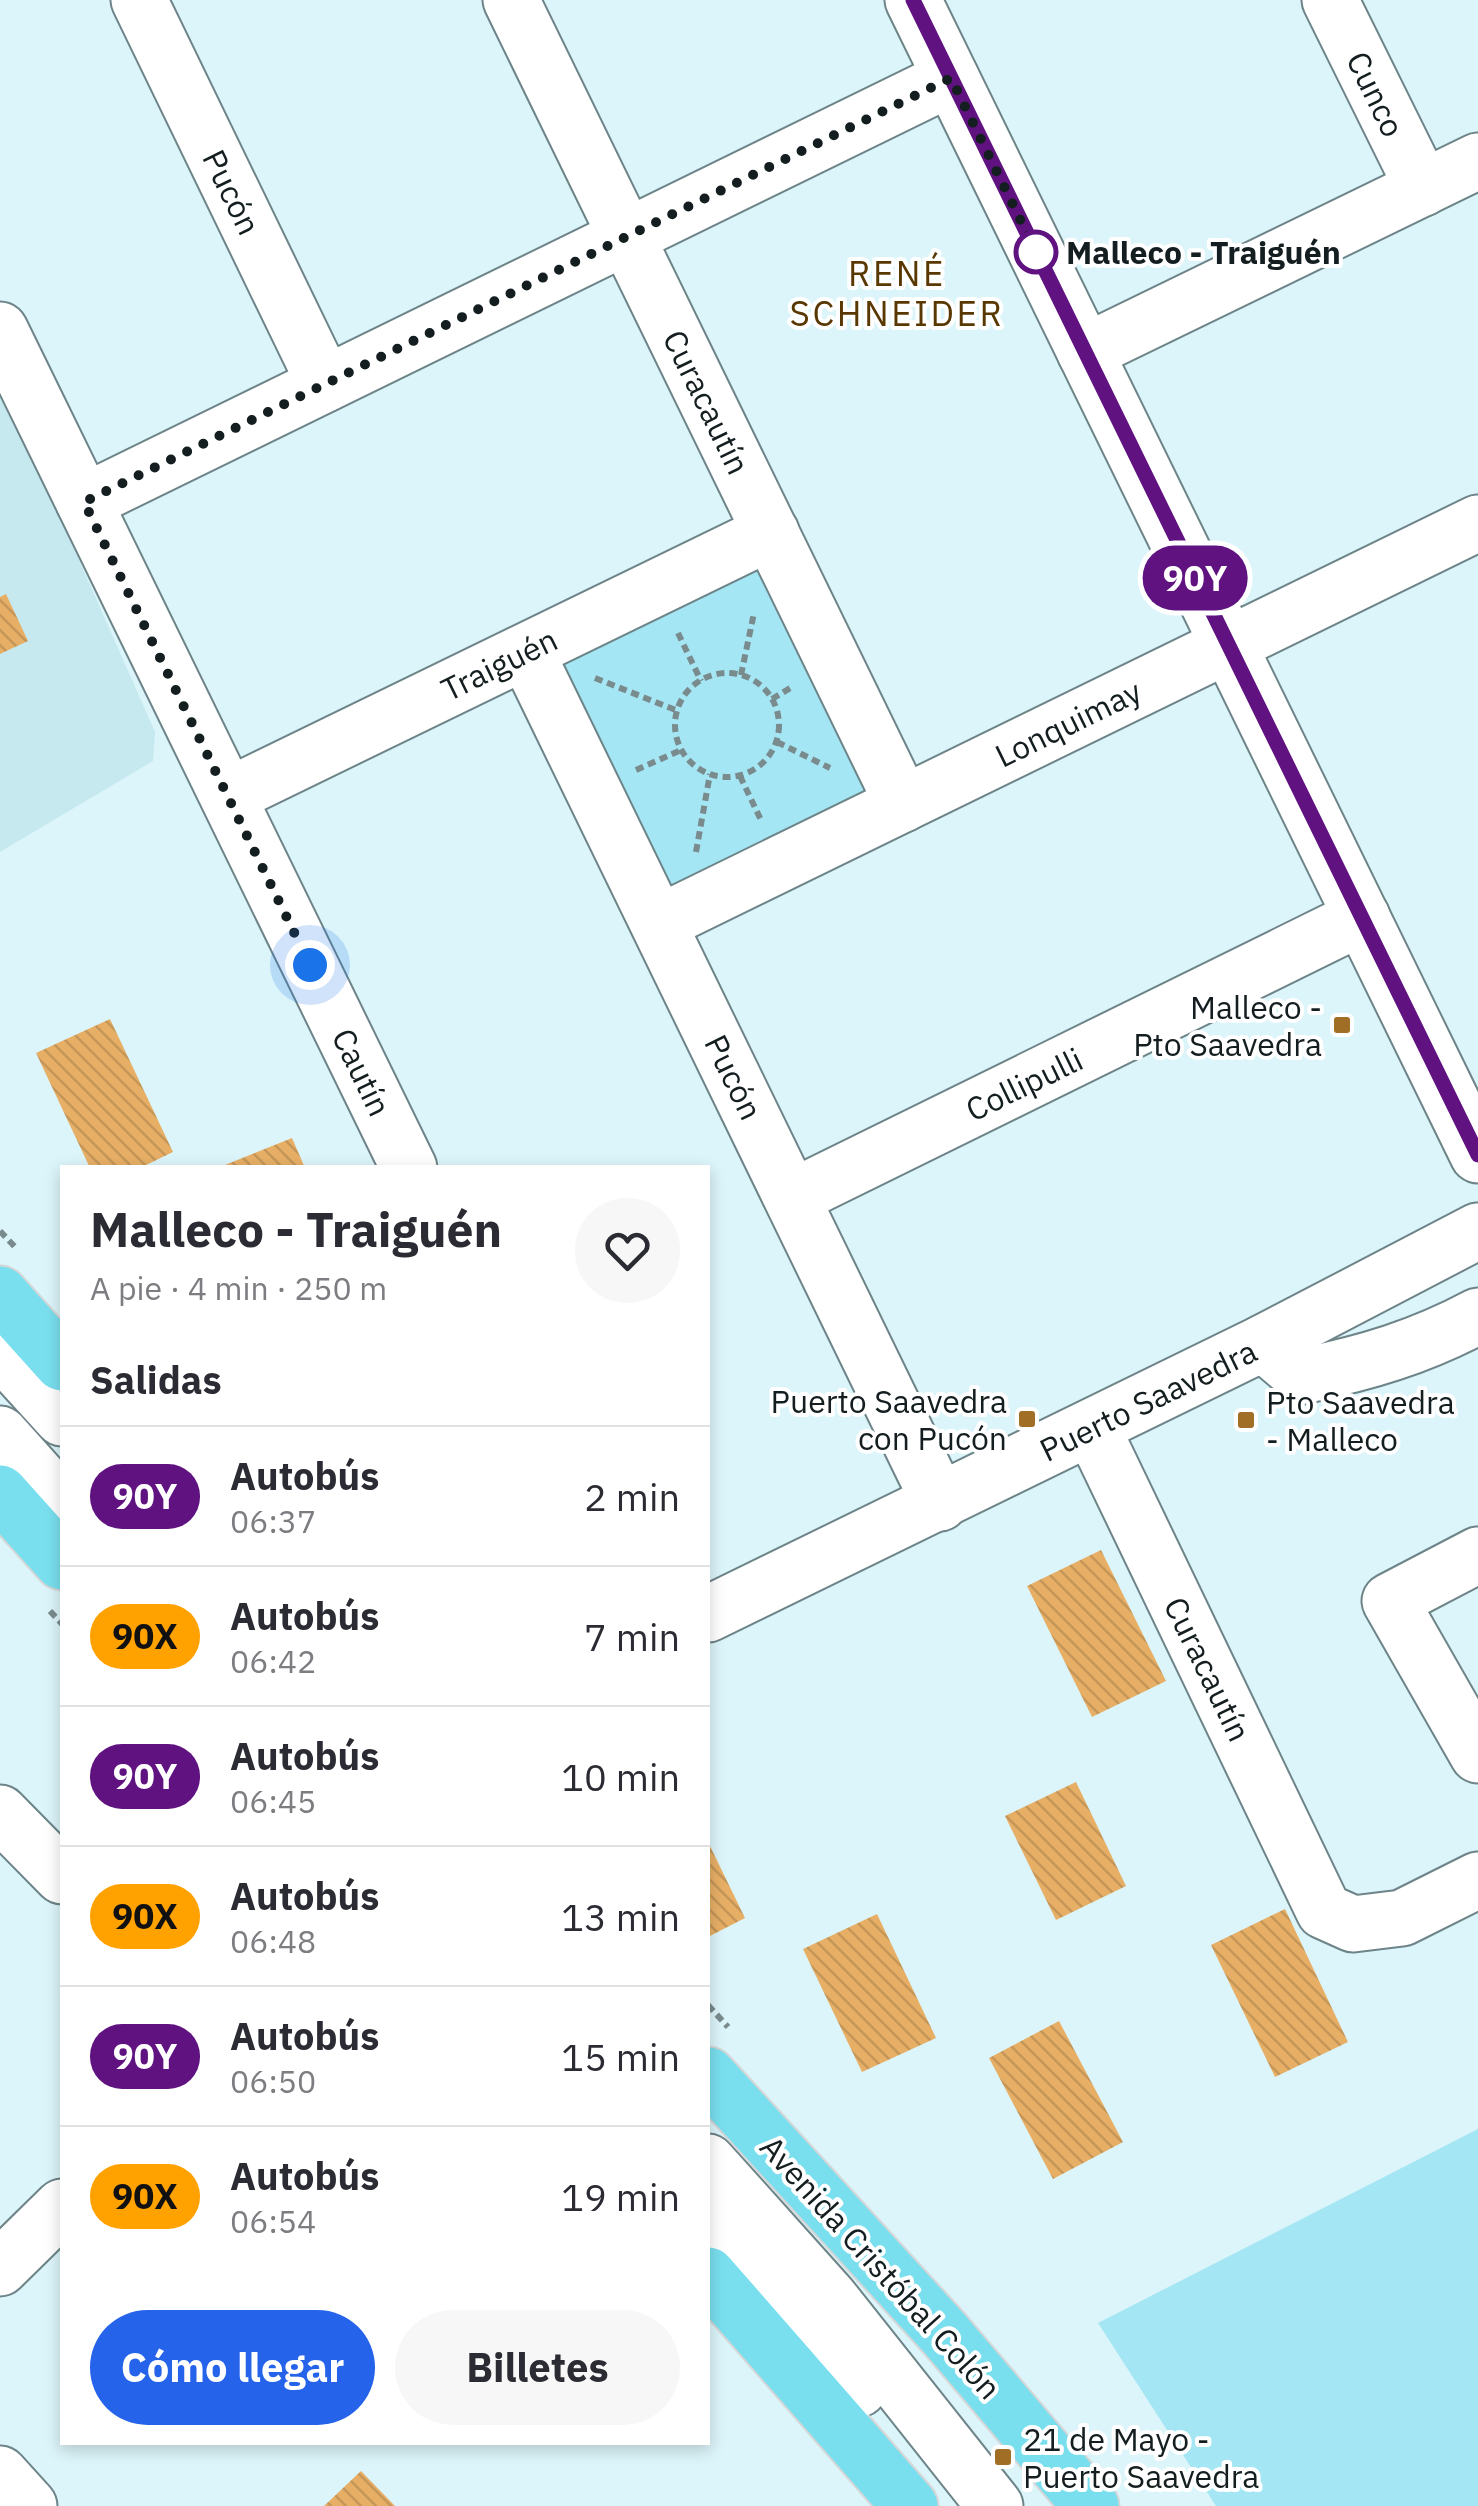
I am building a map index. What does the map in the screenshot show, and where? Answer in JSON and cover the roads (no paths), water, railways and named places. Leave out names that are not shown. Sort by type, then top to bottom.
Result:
[{"type":"main road","points":[[0,1294],[60,1362]]},
{"type":"main road","points":[[0,1492],[60,1560]]},
{"type":"main road","name":"Avenida Cristóbal Colón","points":[[710,2077],[944,2333],[1090,2506]]},
{"type":"main road","points":[[710,2277],[910,2506]]},
{"type":"street","name":"Pucón","points":[[139,0],[325,384]]},
{"type":"street","name":"Curacautín","points":[[511,0],[903,804]]},
{"type":"street","points":[[913,0],[1478,1155]]},
{"type":"street","name":"Cunco","points":[[1330,0],[1422,188]]},
{"type":"street","points":[[84,502],[951,78]]},
{"type":"street","points":[[1085,352],[1478,161]]},
{"type":"street","name":"Cautín","points":[[0,330],[408,1165]]},
{"type":"street","name":"Lonquimay","points":[[672,917],[1478,523]]},
{"type":"street","name":"Traiguén","points":[[228,796],[770,532]]},
{"type":"street","name":"Pucón","points":[[526,652],[672,917],[793,1198],[940,1503]]},
{"type":"street","name":"Collipulli","points":[[793,1198],[1362,918]]},
{"type":"street","name":"Puerto Saavedra","points":[[710,1613],[1263,1343],[1478,1231]]},
{"type":"street","points":[[1263,1343],[1302,1376],[1376,1361],[1428,1342],[1478,1316]]},
{"type":"street","points":[[0,1350],[60,1416]]},
{"type":"street","name":"Curacautín","points":[[1092,1428],[1324,1911],[1353,1924],[1402,1918],[1478,1880]]},
{"type":"street","points":[[0,1434],[60,1501]]},
{"type":"street","points":[[1478,1555],[1390,1600],[1478,1755]]},
{"type":"street","points":[[0,1813],[60,1874]]},
{"type":"street","points":[[710,2164],[830,2298],[996,2506]]},
{"type":"street","points":[[6,2250],[60,2209]]},
{"type":"street","points":[[710,2222],[862,2392],[954,2506]]},
{"type":"street","points":[[0,2474],[30,2506]]},
{"type":"place","name":"Malleco - Traiguén","points":[[1036,252]]},
{"type":"place","name":"Malleco - Pto Saavedra","points":[[1342,1025]]},
{"type":"place","name":"Puerto Saavedra con Pucón","points":[[1027,1419]]},
{"type":"place","name":"Pto Saavedra - Malleco","points":[[1246,1420]]},
{"type":"place","name":"21 de Mayo - Puerto Saavedra","points":[[1003,2457]]},
{"type":"district","name":"RENÉ SCHNEIDER","points":[[897,293]]}]
